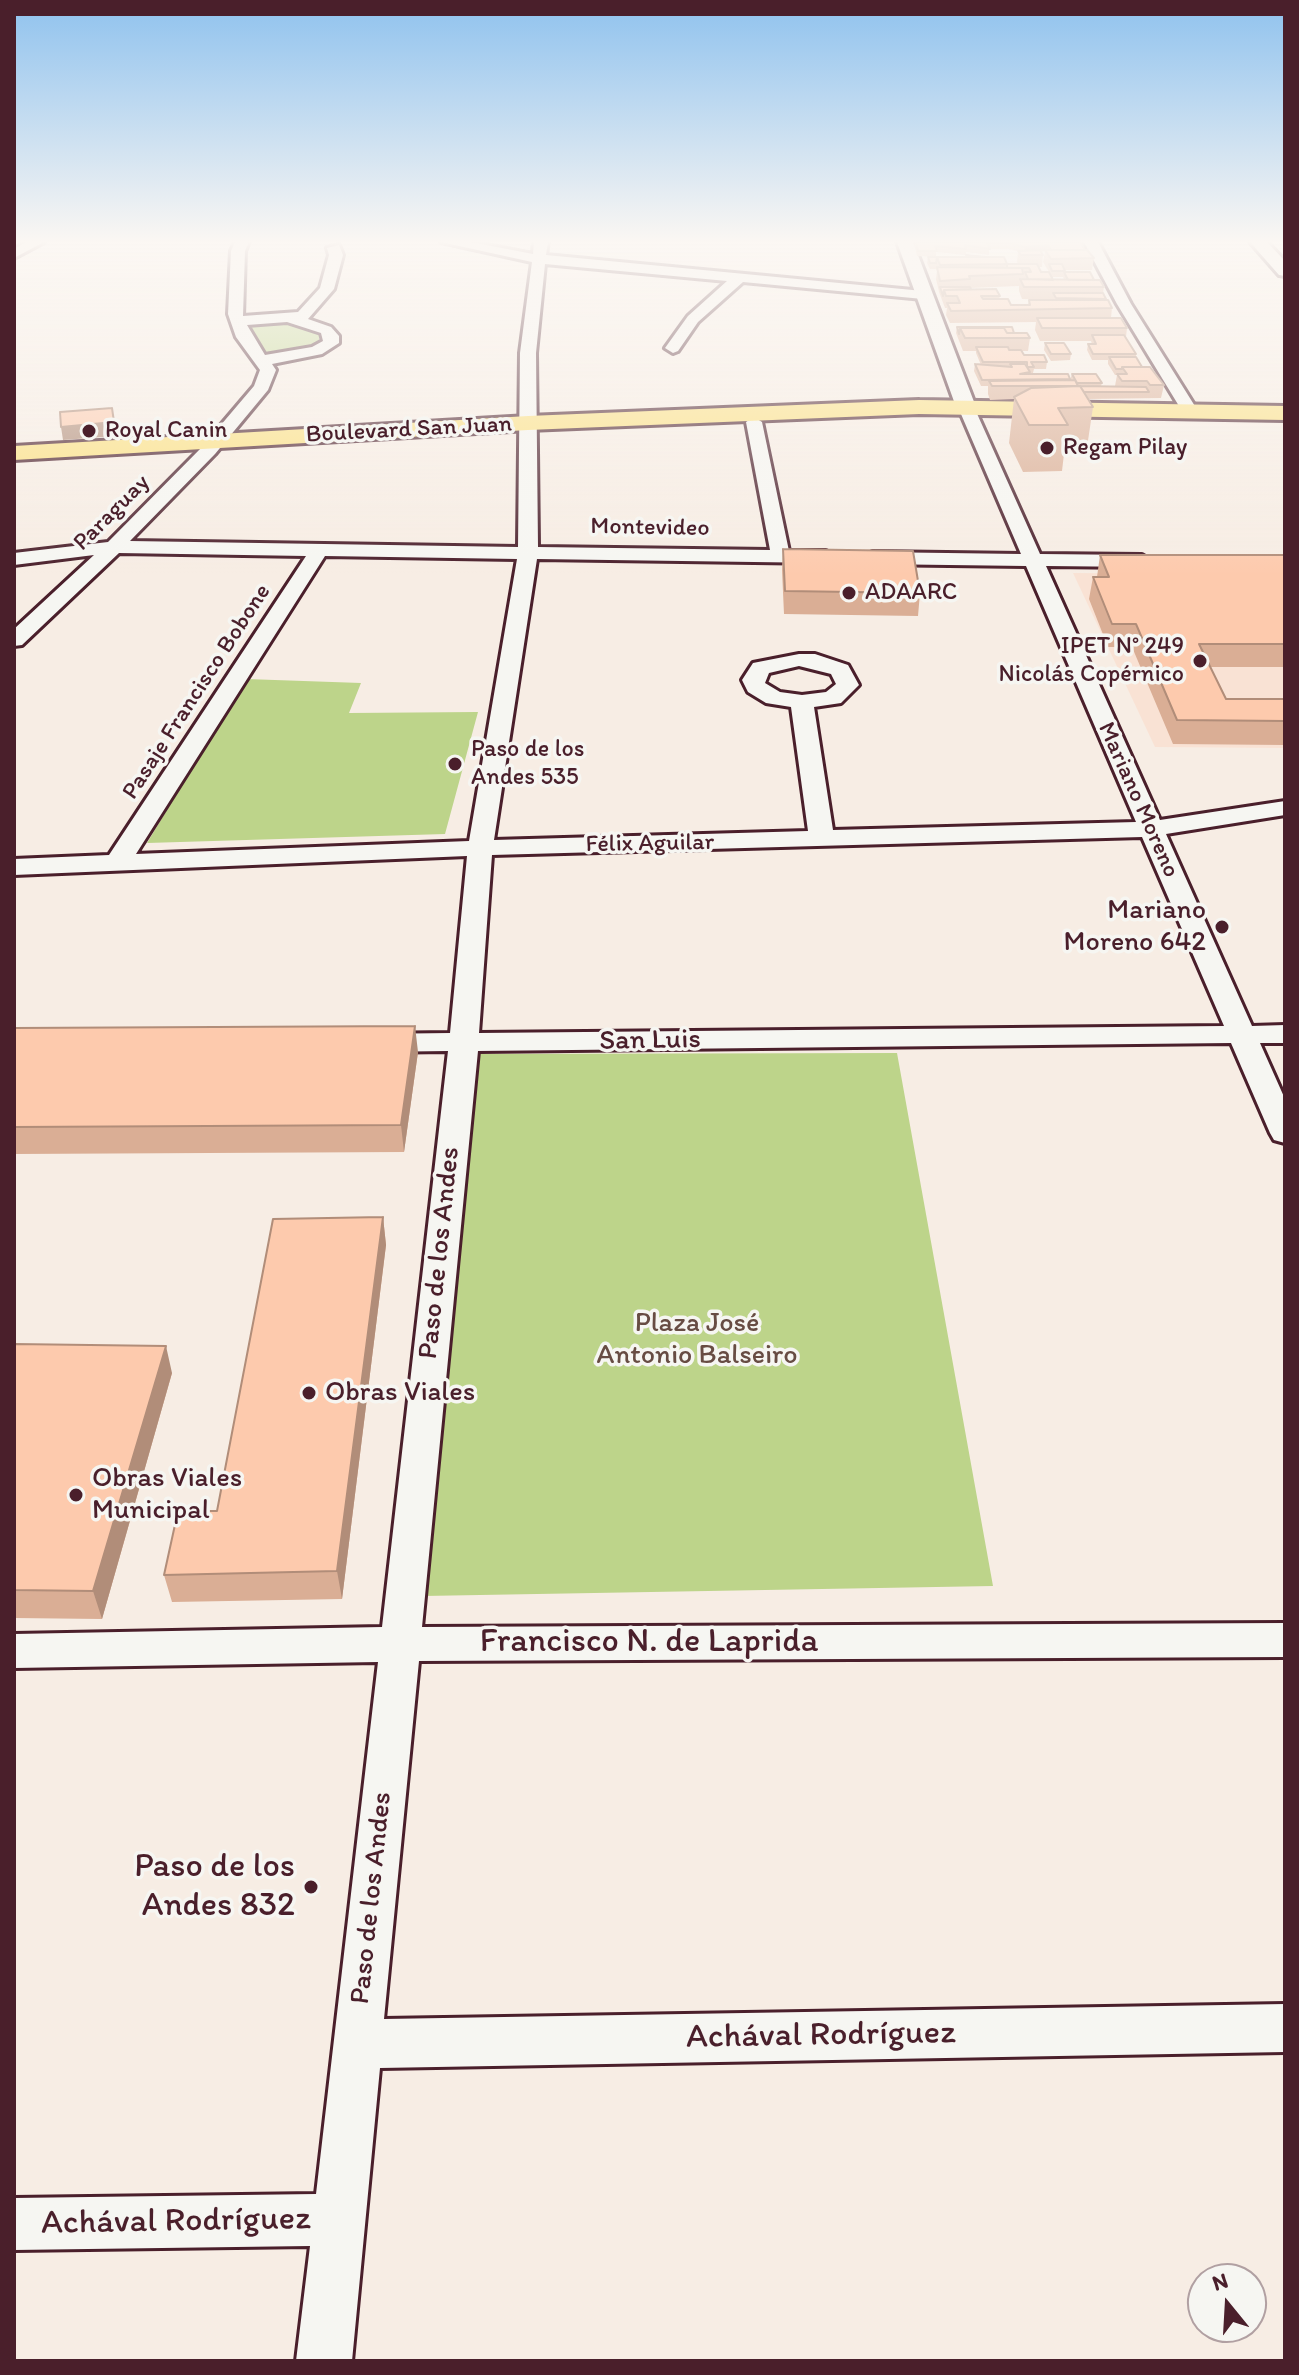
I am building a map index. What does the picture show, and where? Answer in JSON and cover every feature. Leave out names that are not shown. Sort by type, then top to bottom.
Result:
[{"type":"main road","name":"Boulevard San Juan","points":[[528,428],[1190,411],[1285,413]]},
{"type":"main road","name":"Boulevard San Juan","points":[[14,461],[528,428],[971,418]]},
{"type":"main road","points":[[971,418],[1285,421]]},
{"type":"main road","name":"Boulevard San Juan","points":[[14,453],[212,446]]},
{"type":"street","points":[[255,353],[261,361],[306,353]]},
{"type":"street","name":"Paso de los Andes","points":[[324,2361],[464,1043],[480,848],[528,552],[528,353]]},
{"type":"street","name":"Mariano Moreno","points":[[946,353],[971,418],[1285,1133]]},
{"type":"street","points":[[1154,353],[1190,411]]},
{"type":"street","name":"Paraguay","points":[[14,640],[114,547],[212,446],[268,377],[268,370],[261,361]]},
{"type":"street","points":[[754,422],[781,557]]},
{"type":"street","name":"Montevideo","points":[[14,559],[114,547],[1160,561]]},
{"type":"street","name":"Pasaje Francisco Bobone","points":[[118,862],[319,550]]},
{"type":"street","points":[[802,702],[822,840]]},
{"type":"street","name":"Félix Aguilar","points":[[14,867],[480,848],[1150,829],[1285,808]]},
{"type":"street","name":"San Luis","points":[[340,1043],[1285,1034]]},
{"type":"street","name":"Francisco N. de Laprida","points":[[14,1651],[398,1644],[1285,1640]]},
{"type":"street","name":"Achával Rodríguez","points":[[358,2044],[1285,2028]]},
{"type":"street","name":"Achával Rodríguez","points":[[14,2224],[338,2220]]},
{"type":"shaded area","name":"IPET N° 249 Nicolás Copérnico","points":[[1073,573],[1285,575],[1285,748],[1155,747]]},
{"type":"green space","points":[[246,679],[361,683],[349,713],[478,712],[445,834],[147,843]]},
{"type":"green space","name":"Plaza José Antonio Balseiro","points":[[897,1053],[993,1586],[423,1596],[474,1054]]},
{"type":"building","points":[[979,353],[1044,355],[1047,362],[1031,362],[1034,367],[1027,367],[1027,362],[983,362]]},
{"type":"building","points":[[1092,353],[1136,354],[1093,354]]},
{"type":"building","points":[[1109,357],[1136,357],[1142,367],[1116,369]]},
{"type":"building","points":[[975,364],[1012,367],[1010,364],[1025,364],[1030,372],[1020,374],[1068,374],[1070,379],[982,380]]},
{"type":"building","points":[[1122,367],[1150,367],[1164,385],[1122,381],[1117,374],[1127,374]]},
{"type":"building","points":[[1072,374],[1096,374],[1102,383],[1077,383]]},
{"type":"building","points":[[1075,380],[1078,386],[992,386],[989,381]]},
{"type":"building","points":[[1080,386],[1093,407],[1058,408],[1068,425],[1029,425],[1014,397],[1031,388]]},
{"type":"building","points":[[1080,386],[1146,387],[1149,392],[1084,392]]},
{"type":"building","points":[[112,408],[114,422],[61,427],[60,412]]},
{"type":"building","points":[[783,549],[913,551],[920,593],[785,591]]},
{"type":"building","name":"IPET N° 249 Nicolás Copérnico","points":[[1100,555],[1285,555],[1285,644],[1199,644],[1226,699],[1285,699],[1285,721],[1177,720],[1136,624],[1112,624],[1093,577],[1109,577]]},
{"type":"building","points":[[415,1026],[401,1125],[14,1127],[14,1028]]},
{"type":"building","name":"Obras Viales","points":[[383,1217],[337,1571],[164,1575],[178,1511],[217,1511],[273,1219]]},
{"type":"building","name":"Obras Viales Municipal","points":[[14,1344],[166,1346],[93,1591],[14,1590]]},
{"type":"place","name":"Royal Canin","points":[[89,431]]},
{"type":"place","name":"Regam Pilay","points":[[1047,448]]},
{"type":"place","name":"ADAARC","points":[[849,593]]},
{"type":"place","name":"IPET N° 249 Nicolás Copérnico","points":[[1200,661]]},
{"type":"place","name":"Paso de los Andes 535","points":[[455,764]]},
{"type":"place","name":"Mariano Moreno 642","points":[[1222,927]]},
{"type":"place","name":"Obras Viales","points":[[309,1393]]},
{"type":"place","name":"Obras Viales Municipal","points":[[76,1495]]},
{"type":"place","name":"Paso de los Andes 832","points":[[311,1887]]}]
